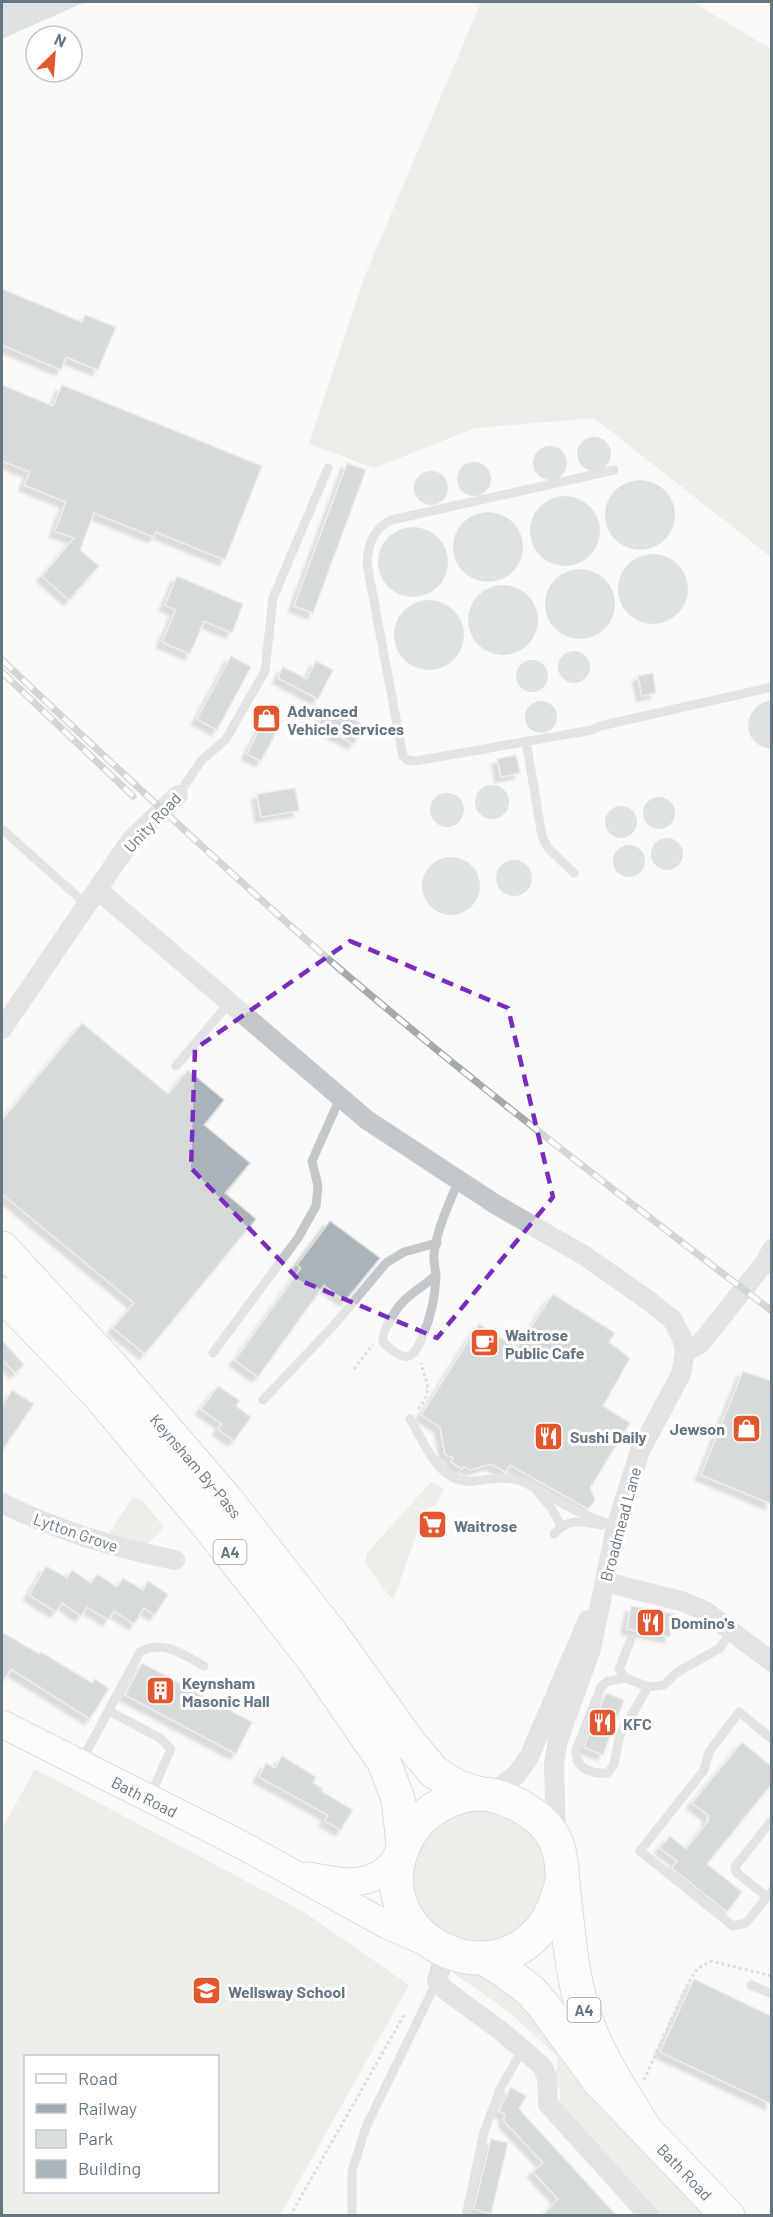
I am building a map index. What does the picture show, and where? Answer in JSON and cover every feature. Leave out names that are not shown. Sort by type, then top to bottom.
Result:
[{"type":"highway","name":"Keynsham By-Pass","points":[[2,1248],[113,1368],[226,1499],[333,1636],[409,1742],[434,1772],[456,1786],[485,1795]]},
{"type":"highway","name":"Keynsham By-Pass","points":[[2,1294],[98,1393],[207,1524],[313,1659],[384,1762],[398,1799],[402,1848]]},
{"type":"highway","name":"A4","points":[[562,1881],[552,1912],[540,1931],[518,1948],[485,1959],[439,1959],[401,1906],[396,1886],[396,1872],[402,1848],[423,1817],[438,1805],[458,1797],[485,1795],[522,1806],[543,1822],[557,1843],[562,1860],[562,1881],[572,1959],[586,2022],[609,2071],[643,2126]]},
{"type":"highway","name":"A4","points":[[485,1959],[531,1991],[598,2080],[643,2126]]},
{"type":"highway","name":"Bath Road","points":[[643,2126],[728,2216]]},
{"type":"main road","name":"Bath Road","points":[[2,1724],[240,1844],[387,1925],[439,1959]]},
{"type":"main road","name":"Bath Road","points":[[288,1871],[334,1881],[363,1882],[383,1872],[402,1848]]},
{"type":"street","name":"Unity Road","points":[[2,1029],[131,840],[178,795]]},
{"type":"street","points":[[93,898],[229,1003],[367,1119],[495,1204],[585,1256],[645,1298],[672,1319],[682,1338],[685,1352],[700,1344],[766,1260],[771,1249]]},
{"type":"street","name":"Broadmead Lane","points":[[557,1843],[554,1764],[558,1740],[591,1649],[616,1527],[640,1450],[681,1374],[685,1352]]},
{"type":"street","name":"Lytton Grove","points":[[2,1503],[39,1522],[105,1545],[155,1547],[175,1560]]},
{"type":"street","points":[[603,1587],[681,1601],[705,1611],[771,1662]]},
{"type":"street","name":"Broadmead Lane","points":[[485,1795],[517,1774],[530,1757],[603,1587]]},
{"type":"street","points":[[439,1959],[444,1989],[543,2066],[547,2077],[548,2104],[649,2216]]},
{"type":"lane","name":"Unity Road","points":[[178,795],[201,761],[226,739],[265,671],[270,642],[273,598],[328,468]]},
{"type":"lane","points":[[614,470],[391,520],[382,524],[374,534],[368,551],[367,564],[403,756],[407,760],[416,761],[592,730],[600,726],[771,687]]},
{"type":"lane","points":[[526,741],[542,836],[548,848],[574,873]]},
{"type":"lane","points":[[2,829],[93,898]]},
{"type":"lane","points":[[176,1066],[229,1003]]},
{"type":"lane","points":[[213,1353],[298,1238],[316,1206],[318,1186],[312,1161],[340,1098]]},
{"type":"lane","points":[[436,1275],[425,1287],[414,1292],[400,1305],[383,1334],[382,1340],[386,1346],[399,1356],[406,1358],[417,1350],[429,1321],[436,1275],[434,1256],[436,1243],[444,1215],[459,1180]]},
{"type":"lane","points":[[263,1400],[334,1325],[386,1263],[404,1252],[436,1243]]},
{"type":"lane","points":[[410,1419],[428,1455],[440,1469],[457,1478],[469,1482],[499,1478],[518,1480],[569,1507],[616,1527]]},
{"type":"lane","points":[[532,1486],[552,1509],[561,1526]]},
{"type":"lane","points":[[554,1534],[561,1526],[572,1521],[616,1527]]},
{"type":"lane","points":[[631,1639],[619,1669],[627,1678],[648,1687],[664,1685],[676,1673],[720,1648],[732,1630]]},
{"type":"lane","points":[[80,1764],[140,1652],[147,1648],[161,1646],[178,1651],[204,1666]]},
{"type":"lane","points":[[627,1678],[608,1681],[601,1687],[576,1750],[575,1759],[582,1767],[596,1773],[608,1773],[614,1764],[617,1745],[623,1729],[648,1687]]},
{"type":"lane","points":[[109,1711],[159,1738],[171,1749],[149,1798]]},
{"type":"lane","points":[[771,1739],[739,1712],[709,1752],[704,1770],[640,1851],[733,1926],[746,1923],[769,1894],[737,1873],[735,1867],[771,1820]]},
{"type":"lane","points":[[352,2216],[352,2171],[366,2127],[439,1959]]},
{"type":"lane","points":[[751,1985],[771,1994]]},
{"type":"lane","points":[[466,2216],[484,2132],[501,2086],[523,2049]]},
{"type":"path","points":[[354,1369],[383,1334]]},
{"type":"path","points":[[410,1419],[427,1398],[428,1388],[417,1350]]},
{"type":"path","points":[[642,2084],[688,1983],[698,1968],[711,1960],[771,1976]]},
{"type":"path","points":[[290,2216],[405,2014]]},
{"type":"highlighted area","points":[[350,941],[508,1008],[553,1197],[437,1338],[299,1280],[191,1168],[195,1049]]},
{"type":"green space","points":[[481,2],[693,2],[771,49],[771,557],[594,418],[475,428],[374,468],[309,444],[364,278]]},
{"type":"green space","points":[[430,1483],[444,1490],[435,1505],[427,1509],[420,1524],[394,1598],[389,1596],[365,1563],[367,1553]]},
{"type":"green space","points":[[133,1497],[144,1502],[164,1528],[146,1545],[105,1539]]},
{"type":"green space","name":"Wellsway School","points":[[35,1769],[304,1912],[409,1985],[280,2215],[2,2215],[2,1829]]},
{"type":"green space","points":[[460,1809],[502,1809],[536,1832],[551,1877],[544,1907],[503,1942],[453,1940],[422,1913],[411,1882],[416,1848],[438,1820]]},
{"type":"green space","points":[[457,1969],[478,1973],[518,1994],[711,2215],[658,2215],[559,2105],[560,2094],[556,2077],[558,2057],[508,2011],[453,1973]]},
{"type":"shaded area","points":[[2,2],[85,2],[36,24],[24,24],[24,29],[2,39]]},
{"type":"shaded area","points":[[594,437],[606,442],[611,454],[606,466],[594,471],[582,466],[577,454],[582,442]]},
{"type":"shaded area","points":[[550,446],[562,451],[567,463],[562,475],[550,480],[538,475],[533,463],[538,451]]},
{"type":"shaded area","points":[[474,462],[486,467],[491,479],[486,491],[474,496],[462,491],[457,479],[462,467]]},
{"type":"shaded area","points":[[431,471],[443,476],[448,488],[443,500],[431,505],[419,500],[414,488],[419,476]]},
{"type":"shaded area","points":[[640,480],[653,483],[665,490],[672,502],[675,515],[672,528],[665,540],[653,547],[640,550],[627,547],[615,540],[608,528],[605,515],[608,502],[615,490],[627,483]]},
{"type":"shaded area","points":[[565,496],[578,499],[590,506],[597,518],[600,531],[597,544],[590,556],[578,563],[565,566],[552,563],[540,556],[533,544],[530,531],[533,518],[540,506],[552,499]]},
{"type":"shaded area","points":[[488,512],[501,515],[513,522],[520,534],[523,547],[520,560],[513,572],[501,579],[488,582],[475,579],[463,572],[456,560],[453,547],[456,534],[463,522],[475,515]]},
{"type":"shaded area","points":[[413,527],[426,530],[438,537],[445,549],[448,562],[445,575],[438,587],[426,594],[413,597],[400,594],[388,587],[381,575],[378,562],[381,549],[388,537],[400,530]]},
{"type":"shaded area","points":[[653,554],[666,557],[678,564],[685,576],[688,589],[685,602],[678,614],[666,621],[653,624],[640,621],[628,614],[621,602],[618,589],[621,576],[628,564],[640,557]]},
{"type":"shaded area","points":[[580,569],[593,572],[605,579],[612,591],[615,604],[612,617],[605,629],[593,636],[580,639],[567,636],[555,629],[548,617],[545,604],[548,591],[555,579],[567,572]]},
{"type":"shaded area","points":[[503,585],[516,588],[528,595],[535,607],[538,620],[535,633],[528,645],[516,652],[503,655],[490,652],[478,645],[471,633],[468,620],[471,607],[478,595],[490,588]]},
{"type":"shaded area","points":[[429,600],[442,603],[454,610],[461,622],[464,635],[461,648],[454,660],[442,667],[429,670],[416,667],[404,660],[397,648],[394,635],[397,622],[404,610],[416,603]]},
{"type":"shaded area","points":[[574,651],[586,655],[590,667],[586,679],[574,683],[562,679],[558,667],[562,655]]},
{"type":"shaded area","points":[[532,660],[544,664],[548,676],[544,688],[532,692],[520,688],[516,676],[520,664]]},
{"type":"shaded area","points":[[772,700],[771,749],[761,746],[754,740],[749,733],[748,725],[754,710],[761,704]]},
{"type":"shaded area","points":[[541,701],[553,705],[557,717],[553,729],[541,733],[529,729],[525,717],[529,705]]},
{"type":"shaded area","points":[[492,785],[504,790],[509,802],[504,814],[492,819],[480,814],[475,802],[480,790]]},
{"type":"shaded area","points":[[447,793],[459,798],[464,810],[459,822],[447,827],[435,822],[430,810],[435,798]]},
{"type":"shaded area","points":[[659,797],[671,801],[675,813],[671,825],[659,829],[647,825],[643,813],[647,801]]},
{"type":"shaded area","points":[[621,806],[633,810],[637,822],[633,834],[621,838],[609,834],[605,822],[609,810]]},
{"type":"shaded area","points":[[667,838],[679,842],[683,854],[679,866],[667,870],[655,866],[651,854],[655,842]]},
{"type":"shaded area","points":[[629,845],[641,849],[645,861],[641,873],[629,877],[617,873],[613,861],[617,849]]},
{"type":"shaded area","points":[[451,857],[462,859],[475,870],[480,886],[478,897],[467,910],[451,915],[440,913],[427,902],[422,886],[424,875],[435,862]]},
{"type":"shaded area","points":[[514,860],[527,865],[532,878],[527,891],[514,896],[501,891],[496,878],[501,865]]},
{"type":"building","points":[[2,289],[82,322],[85,315],[116,327],[98,370],[66,357],[61,370],[2,345]]},
{"type":"building","points":[[2,385],[53,406],[62,385],[262,466],[225,560],[156,532],[154,537],[94,513],[80,550],[99,566],[69,600],[42,576],[74,538],[55,531],[66,502],[24,485],[30,472],[2,461]]},
{"type":"building","points":[[347,463],[366,470],[313,613],[294,606]]},
{"type":"building","points":[[177,576],[243,604],[232,633],[204,621],[190,654],[162,642],[176,610],[165,605]]},
{"type":"building","points":[[231,656],[251,667],[217,730],[197,719]]},
{"type":"building","points":[[316,661],[333,670],[318,699],[278,678],[283,667],[307,679]]},
{"type":"building","points":[[653,673],[656,693],[642,696],[638,676]]},
{"type":"building","points":[[328,706],[364,725],[354,744],[318,725]]},
{"type":"building","points":[[267,714],[282,721],[261,761],[247,754]]},
{"type":"building","points":[[516,755],[520,773],[501,777],[497,759]]},
{"type":"building","points":[[295,788],[299,811],[261,817],[257,794]]},
{"type":"building","points":[[82,1023],[168,1094],[188,1070],[224,1100],[204,1125],[250,1163],[225,1193],[256,1219],[145,1354],[113,1328],[134,1303],[2,1194],[2,1120]]},
{"type":"building","points":[[330,1221],[380,1258],[345,1301],[324,1285],[258,1377],[235,1360],[301,1268],[297,1265]]},
{"type":"building","points":[[553,1294],[615,1333],[609,1342],[630,1358],[603,1406],[630,1423],[590,1488],[595,1499],[588,1509],[510,1465],[506,1472],[491,1464],[470,1470],[464,1466],[462,1469],[451,1462],[453,1458],[445,1454],[440,1427],[421,1415],[479,1324],[517,1348]]},
{"type":"building","points":[[2,1340],[24,1365],[15,1373],[2,1359]]},
{"type":"building","name":"Jewson","points":[[743,1371],[771,1381],[771,1504],[701,1475]]},
{"type":"building","points":[[218,1386],[240,1401],[236,1406],[251,1417],[234,1441],[218,1429],[222,1424],[201,1409]]},
{"type":"building","points":[[12,1390],[34,1404],[2,1451],[2,1406]]},
{"type":"building","points":[[46,1566],[67,1578],[72,1570],[91,1583],[97,1574],[117,1587],[123,1578],[143,1590],[148,1581],[168,1594],[155,1615],[144,1608],[134,1624],[114,1611],[108,1620],[87,1607],[81,1616],[62,1603],[56,1612],[29,1595]]},
{"type":"building","name":"Domino's","points":[[631,1606],[674,1614],[670,1637],[627,1629]]},
{"type":"building","points":[[2,1632],[39,1654],[41,1652],[92,1683],[95,1679],[109,1689],[90,1719],[11,1669],[2,1683]]},
{"type":"building","points":[[142,1663],[252,1722],[236,1754],[125,1695]]},
{"type":"building","name":"KFC","points":[[606,1693],[624,1700],[603,1755],[584,1747]]},
{"type":"building","points":[[742,1742],[771,1766],[771,1785],[707,1864],[742,1892],[727,1912],[672,1868],[677,1861],[660,1848],[670,1836],[686,1849],[709,1820],[707,1819],[709,1816],[692,1803]]},
{"type":"building","points":[[282,1756],[316,1777],[313,1783],[323,1789],[321,1791],[353,1810],[341,1830],[325,1821],[328,1815],[259,1777],[266,1763],[275,1768]]},
{"type":"building","points":[[694,1979],[771,2016],[771,2104],[660,2052]]},
{"type":"building","points":[[511,2087],[526,2096],[519,2109],[617,2216],[542,2216],[558,2199],[533,2172],[543,2163],[504,2121],[505,2114],[499,2111]]},
{"type":"building","points":[[491,2139],[508,2143],[491,2214],[474,2209]]},
{"type":"railway","points":[[2,660],[204,848],[381,1004],[546,1138],[772,1311]]},
{"type":"railway","points":[[2,672],[133,796]]},
{"type":"place","name":"Advanced Vehicle Services","points":[[266,719]]},
{"type":"place","name":"Waitrose Public Cafe","points":[[484,1343]]},
{"type":"place","name":"Jewson","points":[[746,1428]]},
{"type":"place","name":"Sushi Daily","points":[[549,1436]]},
{"type":"place","name":"Waitrose","points":[[433,1525]]},
{"type":"place","name":"Domino's","points":[[650,1622]]},
{"type":"place","name":"Keynsham Masonic Hall","points":[[161,1691]]},
{"type":"place","name":"KFC","points":[[602,1723]]},
{"type":"place","name":"Wellsway School","points":[[207,1991]]}]
